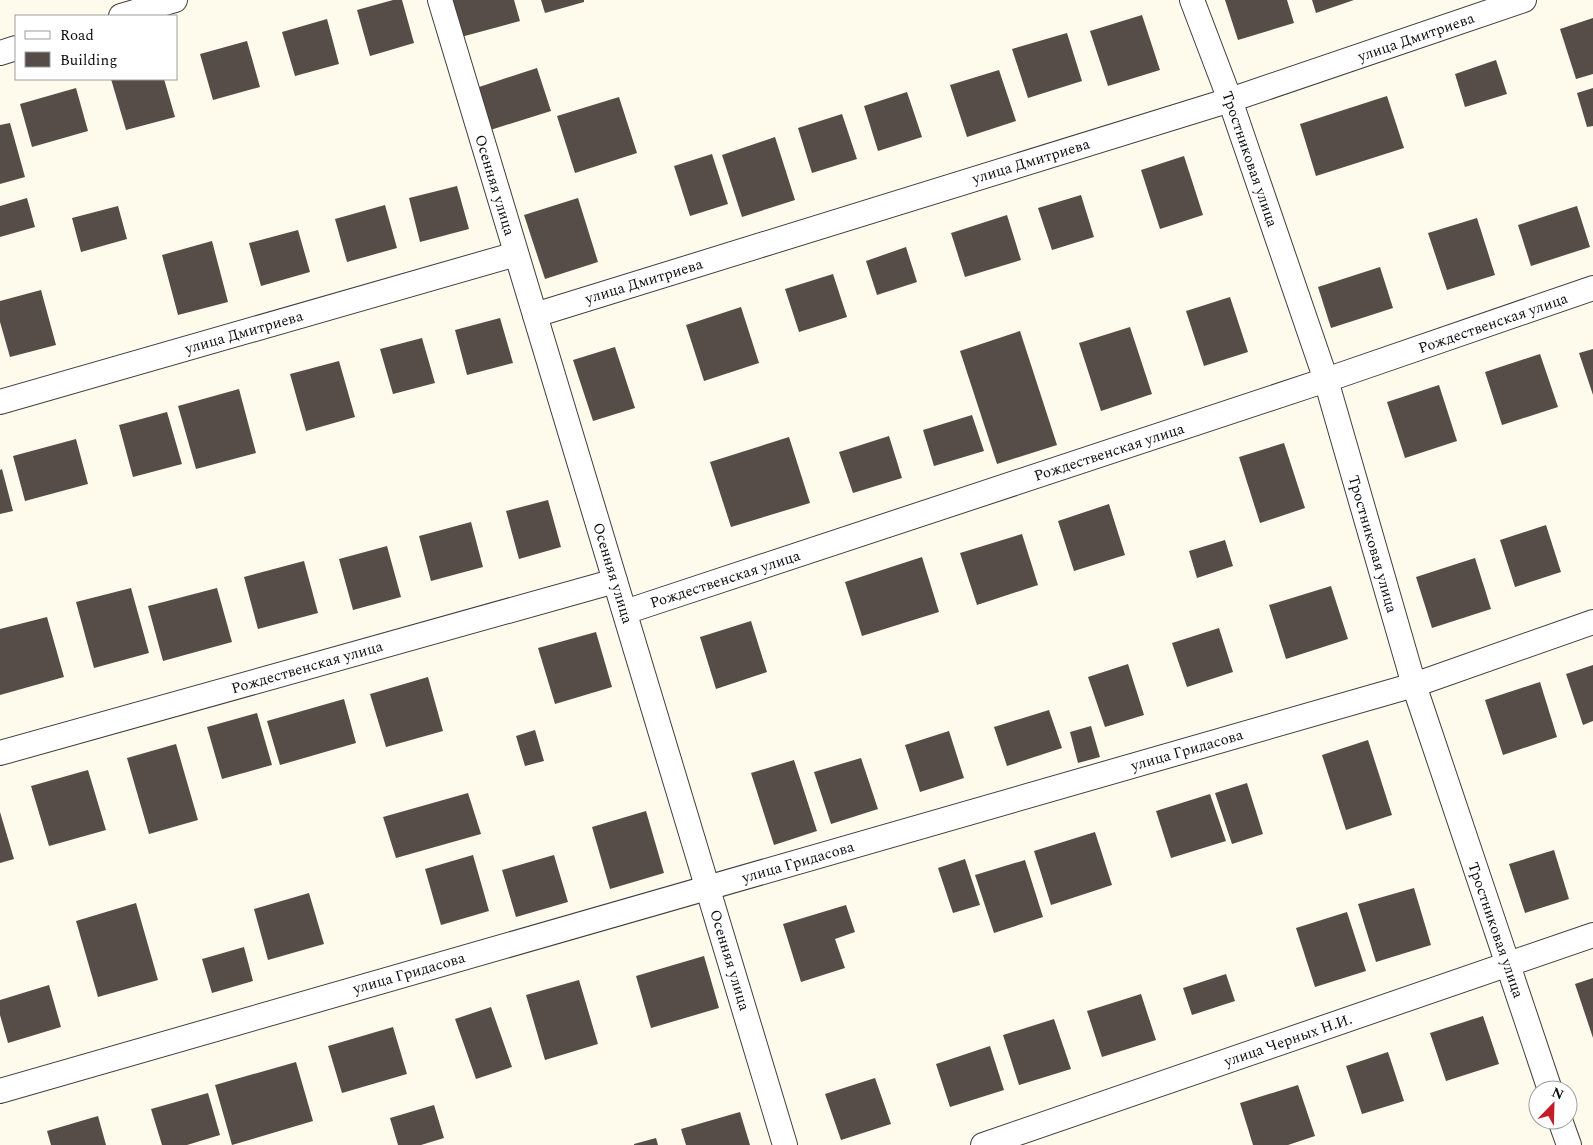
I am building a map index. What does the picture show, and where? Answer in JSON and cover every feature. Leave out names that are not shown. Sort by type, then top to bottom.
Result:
[{"type":"street","points":[[124,15],[175,0]]},
{"type":"street","name":"Осенняя улица","points":[[440,0],[785,1145]]},
{"type":"street","name":"Тростниковая улица","points":[[1192,0],[1230,100],[1326,380],[1414,685],[1547,1080]]},
{"type":"street","name":"улица Дмитриева","points":[[535,315],[1230,100],[1524,0]]},
{"type":"street","points":[[0,53],[15,48]]},
{"type":"street","name":"улица Дмитриева","points":[[0,402],[516,254]]},
{"type":"street","name":"Рождественская улица","points":[[625,612],[1326,380],[1593,288]]},
{"type":"street","name":"Рождественская улица","points":[[0,753],[615,581]]},
{"type":"street","name":"улица Гридасова","points":[[0,1091],[1414,685],[1593,622]]},
{"type":"street","name":"улица Черных Н.И.","points":[[983,1145],[1593,935]]},
{"type":"street","points":[[1564,1130],[1569,1145]]},
{"type":"building","points":[[393,0],[402,0],[414,43],[370,56],[357,10]]},
{"type":"building","points":[[450,0],[514,0],[520,21],[461,37]]},
{"type":"building","points":[[541,0],[584,0],[584,2],[545,13]]},
{"type":"building","points":[[1225,0],[1287,0],[1294,23],[1238,40]]},
{"type":"building","points":[[1312,0],[1354,0],[1316,13]]},
{"type":"building","points":[[1142,15],[1160,70],[1108,86],[1090,31]]},
{"type":"building","points":[[1593,18],[1593,74],[1576,79],[1560,29]]},
{"type":"building","points":[[327,19],[339,64],[295,76],[282,32]]},
{"type":"building","points":[[1067,33],[1082,81],[1028,98],[1012,49]]},
{"type":"building","points":[[247,41],[260,87],[213,100],[200,54]]},
{"type":"building","points":[[1496,60],[1507,94],[1465,107],[1455,74]]},
{"type":"building","points":[[537,68],[551,111],[484,132],[470,90]]},
{"type":"building","points":[[999,70],[1016,121],[967,137],[950,85]]},
{"type":"building","points":[[111,80],[164,80],[175,117],[126,130]]},
{"type":"building","points":[[76,88],[88,131],[32,147],[20,104]]},
{"type":"building","points":[[1593,88],[1593,126],[1587,127],[1577,93]]},
{"type":"building","points":[[907,92],[922,137],[878,151],[864,106]]},
{"type":"building","points":[[1387,96],[1404,148],[1316,176],[1300,124]]},
{"type":"building","points":[[619,97],[637,153],[575,173],[557,116]]},
{"type":"building","points":[[842,114],[857,159],[812,173],[798,128]]},
{"type":"building","points":[[10,123],[25,177],[0,184],[0,125]]},
{"type":"building","points":[[775,137],[795,200],[742,217],[722,155]]},
{"type":"building","points":[[712,154],[728,204],[690,216],[674,166]]},
{"type":"building","points":[[1184,156],[1203,215],[1160,229],[1141,170]]},
{"type":"building","points":[[457,186],[469,229],[420,242],[409,198]]},
{"type":"building","points":[[1081,195],[1094,237],[1052,250],[1038,208]]},
{"type":"building","points":[[27,198],[35,227],[0,237],[0,206]]},
{"type":"building","points":[[578,198],[598,262],[545,279],[524,215]]},
{"type":"building","points":[[385,205],[397,248],[347,262],[335,219]]},
{"type":"building","points":[[118,206],[127,239],[81,252],[72,218]]},
{"type":"building","points":[[1577,206],[1590,247],[1531,266],[1518,225]]},
{"type":"building","points":[[1007,215],[1021,260],[965,277],[951,233]]},
{"type":"building","points":[[1477,218],[1495,275],[1447,290],[1428,233]]},
{"type":"building","points":[[298,230],[310,272],[261,286],[249,243]]},
{"type":"building","points":[[212,241],[228,302],[178,315],[162,255]]},
{"type":"building","points":[[906,247],[917,282],[877,295],[866,261]]},
{"type":"building","points":[[1380,267],[1393,308],[1331,328],[1318,287]]},
{"type":"building","points":[[833,274],[847,317],[799,332],[785,289]]},
{"type":"building","points":[[41,290],[56,345],[10,357],[0,322],[0,301]]},
{"type":"building","points":[[1230,297],[1248,352],[1204,366],[1186,311]]},
{"type":"building","points":[[741,307],[759,363],[704,381],[686,325]]},
{"type":"building","points":[[500,318],[513,363],[467,375],[455,330]]},
{"type":"building","points":[[1130,327],[1152,394],[1101,411],[1079,343]]},
{"type":"building","points":[[1020,331],[1057,445],[997,464],[960,351]]},
{"type":"building","points":[[422,338],[435,383],[393,394],[380,349]]},
{"type":"building","points":[[615,347],[635,408],[593,421],[573,360]]},
{"type":"building","points":[[1593,349],[1593,395],[1579,353]]},
{"type":"building","points":[[1540,354],[1558,407],[1502,425],[1485,372]]},
{"type":"building","points":[[339,361],[355,417],[306,431],[290,374]]},
{"type":"building","points":[[1439,385],[1457,441],[1405,458],[1387,402]]},
{"type":"building","points":[[239,389],[256,453],[196,469],[178,406]]},
{"type":"building","points":[[167,412],[182,464],[133,477],[119,425]]},
{"type":"building","points":[[972,415],[984,451],[934,466],[923,430]]},
{"type":"building","points":[[889,436],[902,478],[853,493],[839,452]]},
{"type":"building","points":[[789,437],[810,503],[731,527],[710,462]]},
{"type":"building","points":[[76,439],[88,484],[25,501],[13,456]]},
{"type":"building","points":[[1284,443],[1305,508],[1260,523],[1239,457]]},
{"type":"building","points":[[2,469],[13,511],[0,514],[0,470]]},
{"type":"building","points":[[548,500],[561,547],[519,559],[506,511]]},
{"type":"building","points":[[1109,504],[1125,555],[1074,571],[1058,521]]},
{"type":"building","points":[[471,522],[483,567],[431,581],[419,536]]},
{"type":"building","points":[[1546,525],[1561,572],[1515,587],[1500,540]]},
{"type":"building","points":[[1022,534],[1038,585],[977,605],[960,553]]},
{"type":"building","points":[[1225,540],[1233,566],[1197,578],[1189,551]]},
{"type":"building","points":[[387,546],[401,597],[353,610],[339,559]]},
{"type":"building","points":[[922,557],[939,612],[862,636],[845,582]]},
{"type":"building","points":[[1475,558],[1491,609],[1432,628],[1416,577]]},
{"type":"building","points":[[304,561],[318,613],[258,629],[244,577]]},
{"type":"building","points":[[1331,586],[1348,639],[1286,659],[1269,605]]},
{"type":"building","points":[[131,588],[149,653],[94,668],[76,602]]},
{"type":"building","points":[[217,588],[232,642],[163,661],[148,606]]},
{"type":"building","points":[[47,617],[64,677],[0,695],[0,629]]},
{"type":"building","points":[[751,621],[767,672],[716,689],[700,637]]},
{"type":"building","points":[[1219,628],[1233,672],[1187,687],[1172,643]]},
{"type":"building","points":[[596,632],[612,687],[555,704],[538,648]]},
{"type":"building","points":[[1128,664],[1144,715],[1105,727],[1088,677]]},
{"type":"building","points":[[1593,665],[1593,721],[1583,725],[1566,674]]},
{"type":"building","points":[[428,677],[443,731],[386,747],[370,694]]},
{"type":"building","points":[[1540,682],[1557,737],[1503,755],[1485,700]]},
{"type":"building","points":[[344,699],[356,743],[280,765],[267,721]]},
{"type":"building","points":[[1049,710],[1062,748],[1007,766],[994,727]]},
{"type":"building","points":[[257,713],[272,765],[222,779],[207,727]]},
{"type":"building","points":[[1091,726],[1100,757],[1078,763],[1070,732]]},
{"type":"building","points":[[535,730],[544,761],[525,766],[516,736]]},
{"type":"building","points":[[949,731],[964,778],[920,792],[905,745]]},
{"type":"building","points":[[1368,740],[1392,815],[1346,830],[1322,755]]},
{"type":"building","points":[[176,744],[198,820],[149,834],[127,758]]},
{"type":"building","points":[[861,758],[878,809],[831,824],[814,772]]},
{"type":"building","points":[[794,760],[817,831],[774,845],[751,773]]},
{"type":"building","points":[[88,770],[106,830],[49,846],[31,786]]},
{"type":"building","points":[[1247,783],[1263,834],[1232,844],[1215,793]]},
{"type":"building","points":[[468,793],[481,834],[396,858],[383,817]]},
{"type":"building","points":[[1210,794],[1226,841],[1171,858],[1156,811]]},
{"type":"building","points":[[646,811],[664,873],[610,889],[592,827]]},
{"type":"building","points":[[0,812],[14,859],[0,863]]},
{"type":"building","points":[[1095,832],[1112,885],[1051,905],[1034,851]]},
{"type":"building","points":[[1554,850],[1569,899],[1525,913],[1509,864]]},
{"type":"building","points":[[473,855],[489,911],[441,925],[425,869]]},
{"type":"building","points":[[554,855],[568,902],[516,917],[502,870]]},
{"type":"building","points":[[965,859],[980,905],[953,913],[938,868]]},
{"type":"building","points":[[1025,860],[1043,917],[994,933],[975,875]]},
{"type":"building","points":[[1414,888],[1431,945],[1376,962],[1358,904]]},
{"type":"building","points":[[309,893],[324,944],[268,960],[254,909]]},
{"type":"building","points":[[136,903],[158,980],[98,997],[76,921]]},
{"type":"building","points":[[846,905],[855,932],[835,939],[845,968],[801,982],[783,924]]},
{"type":"building","points":[[1347,912],[1366,971],[1315,987],[1296,928]]},
{"type":"building","points":[[244,947],[253,981],[212,993],[202,959]]},
{"type":"building","points":[[704,956],[719,1008],[651,1028],[636,976]]},
{"type":"building","points":[[1226,974],[1235,1001],[1192,1015],[1183,988]]},
{"type":"building","points":[[1593,978],[1593,1038],[1575,984]]},
{"type":"building","points":[[579,980],[598,1044],[545,1060],[526,995]]},
{"type":"building","points":[[49,985],[61,1027],[8,1043],[0,1015],[0,1000]]},
{"type":"building","points":[[1141,994],[1156,1040],[1102,1057],[1087,1011]]},
{"type":"building","points":[[491,1007],[512,1067],[476,1079],[455,1019]]},
{"type":"building","points":[[1483,1016],[1499,1064],[1446,1081],[1430,1033]]},
{"type":"building","points":[[1054,1019],[1071,1069],[1019,1085],[1003,1035]]},
{"type":"building","points":[[393,1027],[407,1074],[342,1093],[328,1046]]},
{"type":"building","points":[[990,1046],[1004,1090],[950,1107],[936,1064]]},
{"type":"building","points":[[1388,1052],[1404,1101],[1362,1114],[1346,1066]]},
{"type":"building","points":[[296,1062],[313,1121],[232,1145],[215,1085]]},
{"type":"building","points":[[875,1078],[891,1124],[841,1140],[825,1094]]},
{"type":"building","points":[[1298,1085],[1315,1136],[1288,1145],[1253,1145],[1240,1103]]},
{"type":"building","points":[[208,1093],[220,1135],[187,1145],[162,1145],[151,1109]]},
{"type":"building","points":[[434,1105],[444,1138],[421,1145],[398,1145],[390,1118]]},
{"type":"building","points":[[740,1112],[750,1145],[686,1145],[681,1129]]},
{"type":"building","points":[[98,1116],[106,1145],[51,1145],[47,1131]]},
{"type":"building","points":[[656,1138],[658,1145],[634,1145],[634,1144]]}]
